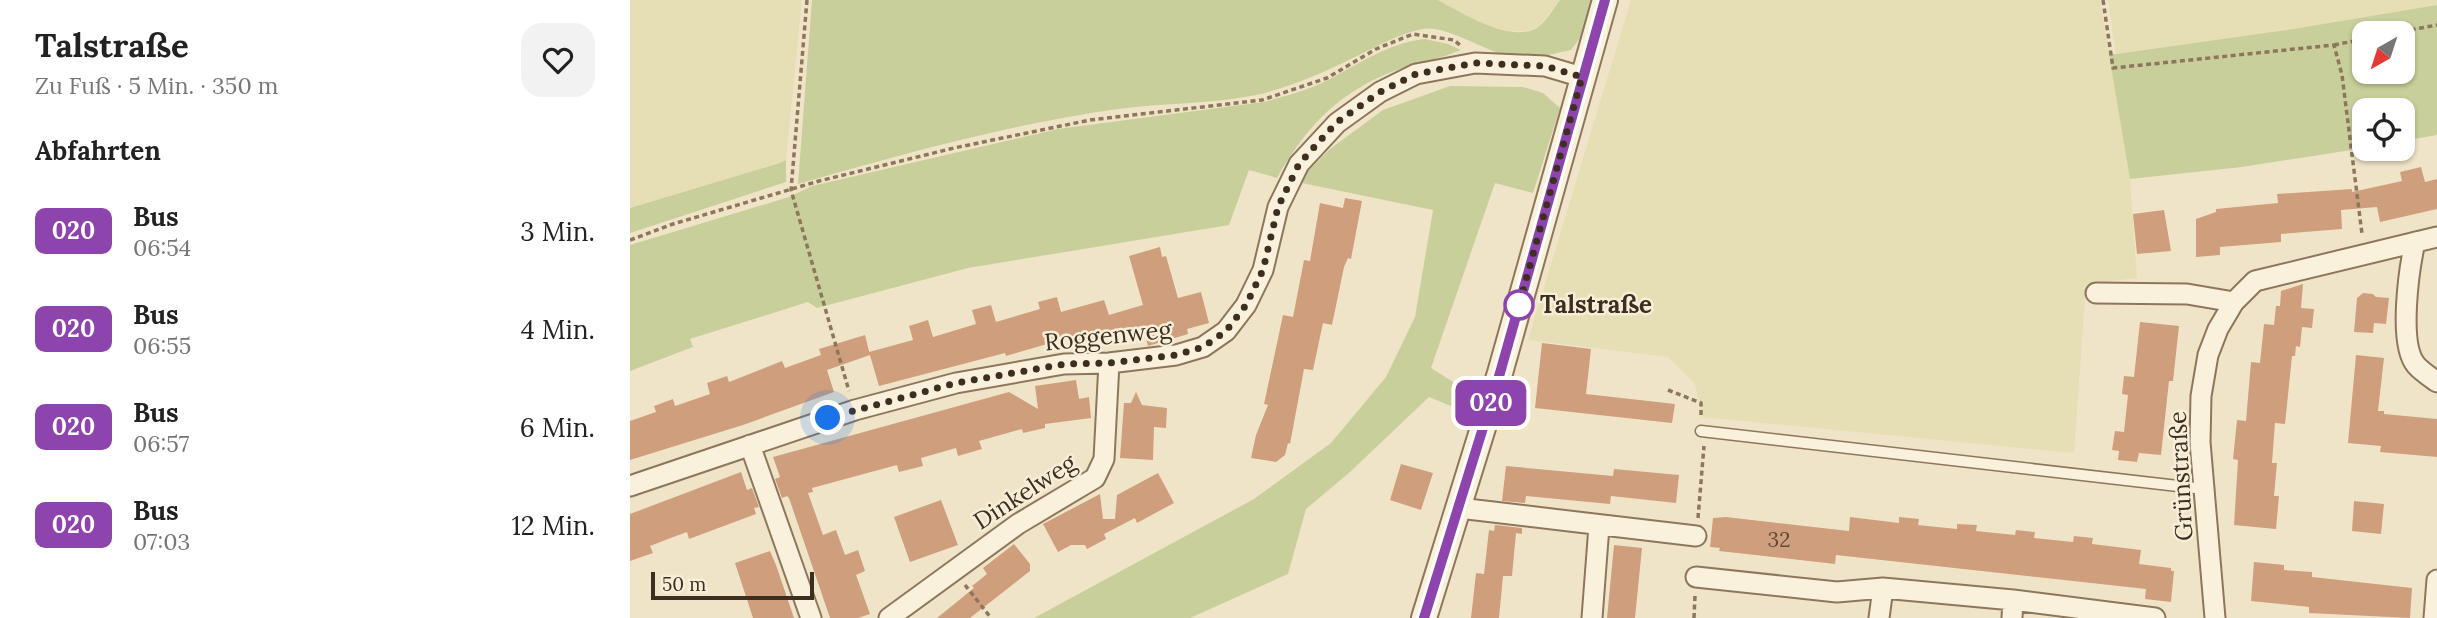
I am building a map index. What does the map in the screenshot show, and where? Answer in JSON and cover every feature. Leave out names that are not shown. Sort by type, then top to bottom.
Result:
[{"type":"street","points":[[1424,618],[1500,373],[1605,0]]},
{"type":"street","name":"Roggenweg","points":[[630,486],[855,410],[956,383],[1065,364],[1109,363],[1176,355],[1203,347],[1226,331],[1246,305],[1263,270],[1278,207],[1299,164],[1336,123],[1380,92],[1416,74],[1475,63],[1545,66],[1582,77]]},
{"type":"street","name":"Grünstraße","points":[[2215,618],[2200,442],[2202,396],[2218,329],[2234,302],[2255,281],[2437,237]]},
{"type":"street","points":[[2415,242],[2411,259],[2405,336],[2414,364],[2437,382]]},
{"type":"street","points":[[2096,293],[2188,294],[2234,302]]},
{"type":"street","name":"Dinkelweg","points":[[889,618],[1018,524],[1095,478],[1104,459],[1109,363]]},
{"type":"street","points":[[750,445],[811,618]]},
{"type":"street","points":[[1459,508],[1696,536]]},
{"type":"street","points":[[1592,618],[1599,526]]},
{"type":"street","points":[[1696,578],[1837,592],[1883,588],[2013,609],[2155,618]]},
{"type":"street","points":[[2434,618],[2437,580]]},
{"type":"street","points":[[1879,618],[1883,588]]},
{"type":"lane","points":[[1701,430],[2205,489]]},
{"type":"path","points":[[807,0],[791,190],[855,410]]},
{"type":"path","points":[[2103,0],[2113,68],[2352,41]]},
{"type":"path","points":[[2415,29],[2437,24]]},
{"type":"path","points":[[630,240],[673,224],[791,190],[954,148],[1090,120],[1262,100],[1327,78],[1376,49],[1413,34],[1454,40],[1473,56],[1475,63]]},
{"type":"path","points":[[2333,45],[2342,75],[2365,253]]},
{"type":"path","points":[[1668,390],[1701,402],[1704,447],[1696,536]]},
{"type":"path","points":[[952,570],[991,618]]},
{"type":"shaded area","points":[[630,0],[802,0],[786,160],[630,208]]},
{"type":"shaded area","points":[[1438,0],[1560,0],[1540,25],[1531,31],[1509,31],[1476,21]]},
{"type":"shaded area","points":[[1631,0],[2100,0],[2130,179],[2137,278],[2086,284],[2074,453],[1702,417],[1695,384],[1668,357],[1528,340]]},
{"type":"shaded area","points":[[2108,0],[2437,0],[2437,5],[2116,54]]},
{"type":"green space","points":[[812,0],[1438,0],[1494,28],[1519,32],[1530,31],[1539,26],[1560,0],[1593,0],[1580,38],[1571,50],[1520,58],[1491,50],[1444,31],[1423,29],[1397,37],[1307,79],[1256,95],[1078,115],[997,131],[798,184]]},
{"type":"green space","points":[[2437,5],[2437,135],[2415,139],[2415,98],[2352,98],[2352,150],[2242,167],[2130,179],[2109,55]]},
{"type":"green space","points":[[1425,39],[1461,50],[1399,69],[1359,88],[1343,99],[1301,141],[1277,178],[1249,170],[1229,225],[968,268],[817,308],[808,302],[690,339],[693,347],[630,371],[630,245],[789,197],[812,186],[1058,129],[1263,102],[1314,86],[1400,44]]},
{"type":"green space","points":[[1450,86],[1523,87],[1543,93],[1560,108],[1533,193],[1495,183],[1431,368],[1472,394],[1470,414],[1429,397],[1350,472],[1306,509],[1288,574],[1190,618],[1034,618],[1254,499],[1331,443],[1386,377],[1415,317],[1433,210],[1297,182],[1330,149],[1383,110]]},
{"type":"green space","points":[[786,160],[786,182],[630,233],[630,208]]},
{"type":"building","points":[[2421,167],[2425,182],[2437,179],[2437,209],[2380,222],[2377,207],[2341,210],[2342,229],[2281,234],[2281,242],[2220,247],[2220,255],[2196,257],[2196,219],[2216,212],[2216,209],[2278,203],[2277,194],[2352,189],[2352,192],[2402,181],[2400,172]]},
{"type":"building","points":[[1345,198],[1362,201],[1351,259],[1348,258],[1344,267],[1332,325],[1323,323],[1313,370],[1304,369],[1290,444],[1288,443],[1285,455],[1276,462],[1251,458],[1256,435],[1268,405],[1264,404],[1283,315],[1293,317],[1304,260],[1310,261],[1320,203],[1343,208]]},
{"type":"building","points":[[2164,210],[2171,251],[2137,254],[2133,214]]},
{"type":"building","points":[[1160,247],[1162,257],[1166,256],[1178,298],[1201,292],[1209,323],[1187,329],[1188,334],[1148,346],[1143,326],[1071,346],[1068,338],[1006,356],[1005,353],[879,386],[869,352],[913,340],[909,326],[928,320],[933,337],[976,324],[972,310],[991,305],[996,322],[1040,309],[1038,302],[1057,297],[1061,312],[1104,300],[1109,315],[1143,305],[1129,256]]},
{"type":"building","points":[[2303,284],[2301,308],[2314,309],[2312,328],[2302,327],[2300,347],[2296,346],[2295,356],[2292,356],[2285,424],[2275,423],[2272,463],[2277,463],[2274,496],[2279,496],[2276,529],[2234,525],[2238,460],[2233,459],[2237,420],[2246,421],[2251,362],[2260,363],[2264,324],[2274,325],[2281,291]]},
{"type":"building","points":[[2363,293],[2389,298],[2386,324],[2374,323],[2373,333],[2354,332],[2357,298]]},
{"type":"building","points":[[2140,322],[2179,326],[2173,381],[2169,381],[2161,455],[2139,453],[2137,462],[2118,460],[2119,451],[2112,450],[2115,431],[2124,432],[2128,395],[2122,394],[2124,376],[2134,377]]},
{"type":"building","points":[[865,335],[870,355],[827,370],[834,392],[743,425],[630,460],[630,421],[656,412],[654,406],[673,399],[675,406],[710,394],[707,383],[727,376],[729,382],[782,361],[785,368],[821,355],[819,349]]},
{"type":"building","points":[[1542,343],[1591,349],[1586,394],[1675,404],[1672,423],[1535,408]]},
{"type":"building","points":[[2356,355],[2384,358],[2378,411],[2384,411],[2384,414],[2437,419],[2437,457],[2380,452],[2381,446],[2348,443]]},
{"type":"building","points":[[1076,380],[1079,399],[1089,397],[1091,418],[1045,424],[1045,428],[1023,433],[1022,429],[979,441],[982,449],[958,456],[956,448],[921,458],[923,466],[899,472],[897,465],[812,488],[813,492],[808,493],[823,535],[836,530],[845,555],[858,550],[865,571],[856,575],[870,614],[858,618],[830,618],[789,498],[782,498],[775,479],[780,477],[773,457],[1009,392],[1038,409],[1035,386]]},
{"type":"building","points":[[1136,392],[1142,405],[1167,408],[1166,428],[1154,427],[1153,460],[1120,458],[1124,403],[1131,403]]},
{"type":"building","points":[[1401,464],[1433,473],[1421,510],[1390,500]]},
{"type":"building","points":[[1506,466],[1613,476],[1614,469],[1679,475],[1676,503],[1611,496],[1610,504],[1526,496],[1525,503],[1502,501]]},
{"type":"building","points":[[741,472],[747,490],[752,488],[759,507],[754,508],[756,514],[689,539],[687,532],[668,539],[650,546],[653,553],[630,561],[630,514]]},
{"type":"building","points":[[1158,473],[1174,503],[1137,523],[1135,518],[1104,534],[1106,539],[1087,549],[1085,545],[1071,545],[1058,552],[1043,524],[1100,494],[1103,519],[1115,519],[1117,495]]},
{"type":"building","points":[[941,500],[958,545],[910,562],[894,517]]},
{"type":"building","points":[[2354,501],[2384,504],[2381,534],[2352,531]]},
{"type":"building","points":[[1726,517],[1849,531],[1850,517],[1899,523],[1899,517],[1919,519],[1918,525],[1957,529],[1957,524],[1977,525],[1976,531],[2015,535],[2016,530],[2035,532],[2034,538],[2073,542],[2074,536],[2093,538],[2092,544],[2141,550],[2139,564],[2171,568],[2171,571],[2174,571],[2171,602],[2145,599],[2146,589],[1836,555],[1835,564],[1719,551],[1720,548],[1710,547],[1713,518]]},
{"type":"building","points":[[1495,525],[1522,528],[1522,534],[1516,533],[1512,576],[1503,576],[1499,618],[1471,618],[1476,573],[1484,574],[1489,530],[1494,531]]},
{"type":"building","points":[[1014,544],[1030,564],[1030,571],[970,618],[937,618],[987,574],[983,568]]},
{"type":"building","points":[[1614,545],[1642,548],[1635,618],[1607,618]]},
{"type":"building","points":[[770,551],[794,618],[753,618],[735,563]]},
{"type":"building","points":[[2254,562],[2284,565],[2284,570],[2312,572],[2312,577],[2412,588],[2410,618],[2309,613],[2309,607],[2251,601]]},
{"type":"bus line","name":"020","points":[[1424,618],[1500,373],[1605,0]]},
{"type":"place","name":"Talstraße","points":[[1519,305]]},
{"type":"route","points":[[828,418],[956,383],[1065,364],[1109,363],[1176,355],[1203,347],[1226,331],[1246,305],[1263,270],[1278,207],[1299,164],[1336,123],[1380,92],[1416,74],[1475,63],[1545,66],[1582,77],[1519,305]]}]
